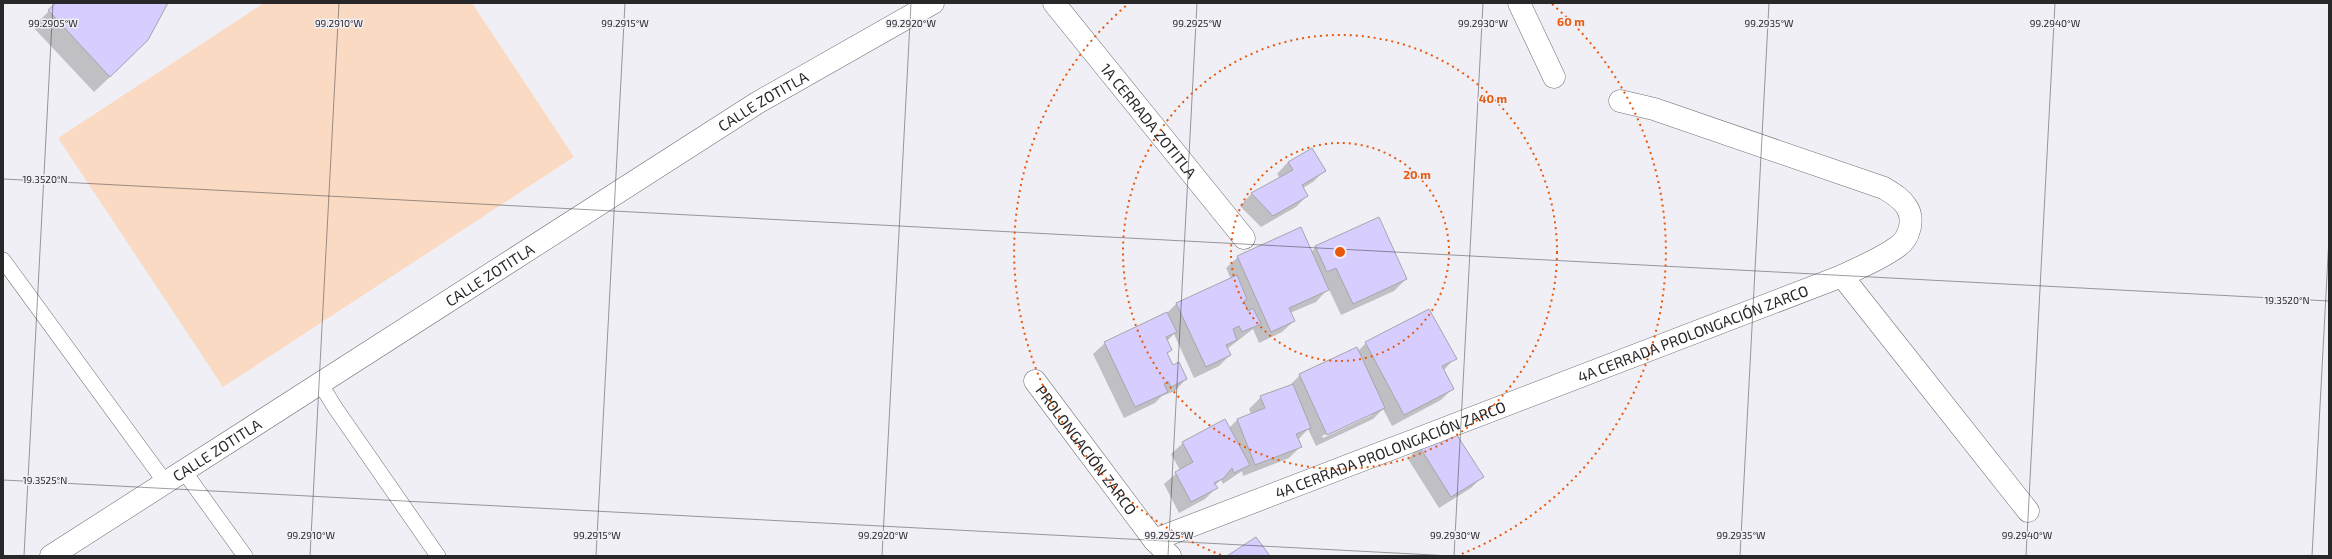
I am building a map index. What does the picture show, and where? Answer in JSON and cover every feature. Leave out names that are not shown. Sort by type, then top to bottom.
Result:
[{"type":"street","name":"CALLE ZOTITLA","points":[[51,556],[183,470],[322,385],[757,103],[933,3]]},
{"type":"street","name":"1A CERRADA ZOTITLA","points":[[1054,3],[1244,238]]},
{"type":"street","points":[[1519,3],[1554,77]]},
{"type":"street","name":"4A CERRADA PROLONGACIÓN ZARCO","points":[[1154,540],[1842,276],[1898,247],[1909,233],[1910,214],[1899,198],[1877,186],[1654,109],[1620,101]]},
{"type":"street","points":[[1842,276],[2028,511]]},
{"type":"street","name":"PROLONGACIÓN ZARCO","points":[[1035,381],[1154,540],[1170,556]]},
{"type":"lane","points":[[3,260],[165,482]]},
{"type":"lane","points":[[322,385],[336,410],[438,556]]},
{"type":"lane","points":[[183,470],[245,556]]},
{"type":"shaded area","points":[[264,3],[472,3],[574,157],[223,387],[58,138]]},
{"type":"building","points":[[56,3],[168,3],[148,40],[110,77],[48,10]]},
{"type":"building","points":[[1312,148],[1326,171],[1302,185],[1308,196],[1273,216],[1251,193],[1293,170],[1288,162]]},
{"type":"building","points":[[1379,217],[1407,279],[1353,304],[1336,268],[1327,272],[1315,246]]},
{"type":"building","points":[[1301,227],[1329,290],[1289,308],[1295,321],[1271,332],[1237,256]]},
{"type":"building","points":[[1237,275],[1247,299],[1244,301],[1248,311],[1253,308],[1261,324],[1242,332],[1239,326],[1233,329],[1237,340],[1226,345],[1231,355],[1206,367],[1176,303]]},
{"type":"building","points":[[1429,309],[1457,359],[1442,366],[1454,389],[1404,415],[1365,342]]},
{"type":"building","points":[[1167,312],[1177,332],[1166,337],[1172,350],[1167,353],[1173,365],[1179,362],[1187,379],[1171,387],[1168,381],[1164,384],[1168,392],[1135,407],[1104,342]]},
{"type":"building","points":[[1357,347],[1385,408],[1327,435],[1299,374]]},
{"type":"building","points":[[1293,384],[1311,428],[1296,434],[1302,447],[1255,465],[1237,419],[1265,408],[1260,396]]},
{"type":"building","points":[[1225,419],[1250,465],[1234,473],[1232,468],[1224,478],[1214,483],[1218,488],[1191,502],[1175,472],[1193,462],[1182,442]]},
{"type":"building","points":[[1451,426],[1484,477],[1451,497],[1419,446]]},
{"type":"building","points":[[1256,537],[1270,556],[1227,556]]}]
